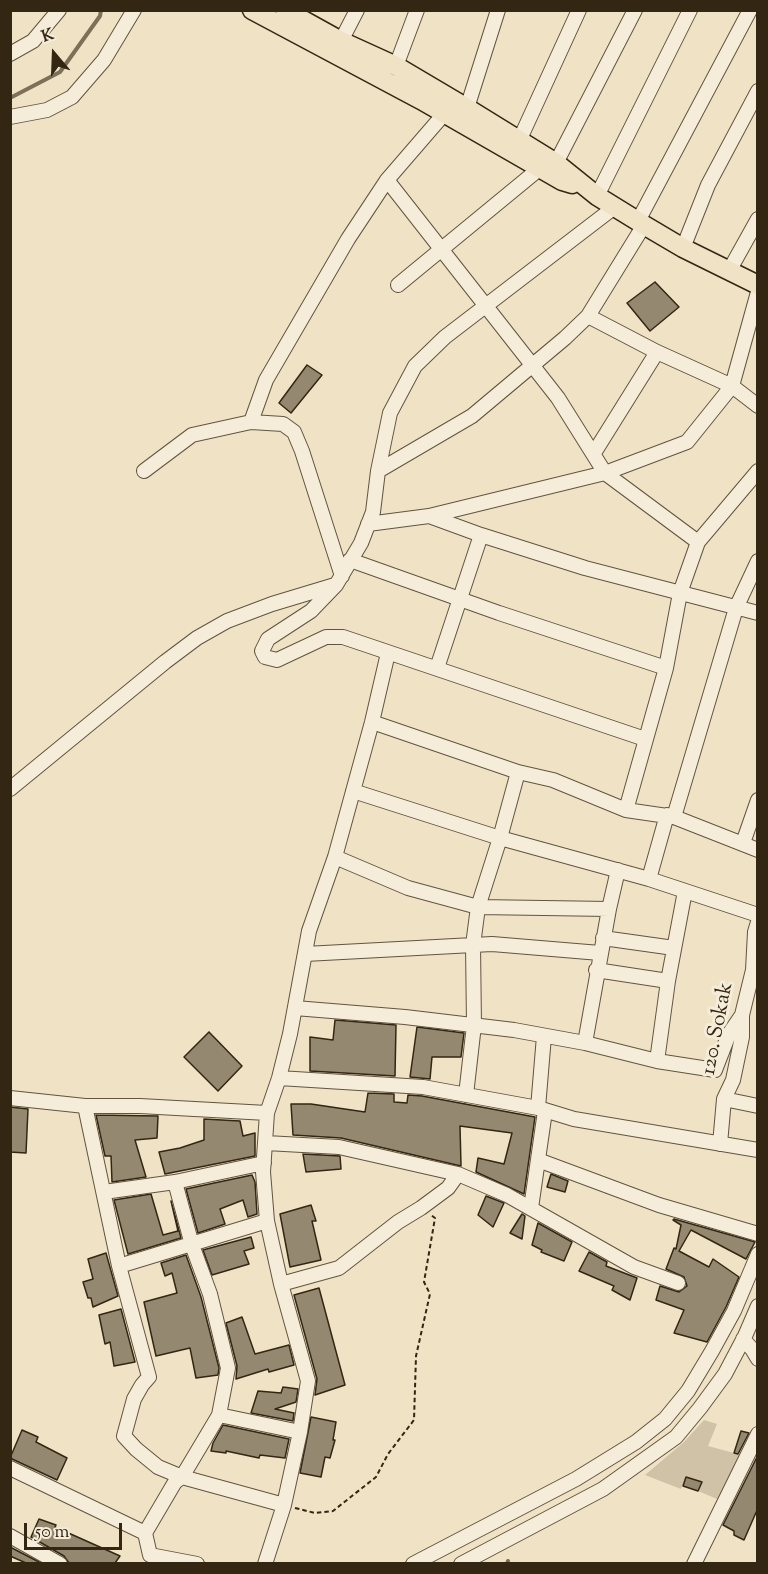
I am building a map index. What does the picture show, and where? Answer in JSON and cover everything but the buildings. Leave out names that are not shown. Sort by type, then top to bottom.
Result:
[{"type":"main road","points":[[252,10],[444,114],[547,166]]},
{"type":"main road","points":[[285,10],[341,41],[396,66],[467,108],[519,141],[562,181],[591,192],[683,248],[758,285]]},
{"type":"street","points":[[10,54],[33,41],[59,10]]},
{"type":"street","points":[[10,117],[47,110],[72,97],[104,60],[134,10]]},
{"type":"street","points":[[341,41],[357,10]]},
{"type":"street","points":[[396,66],[417,10]]},
{"type":"street","points":[[467,108],[498,10]]},
{"type":"street","points":[[519,141],[579,10]]},
{"type":"street","points":[[398,285],[547,166],[634,10]]},
{"type":"street","points":[[591,192],[690,10]]},
{"type":"street","points":[[378,471],[472,416],[533,366],[588,316],[641,223],[750,10]]},
{"type":"street","points":[[683,248],[708,186],[758,91]]},
{"type":"street","points":[[251,422],[266,380],[348,239],[387,180],[444,114]]},
{"type":"street","points":[[387,180],[558,398],[605,473],[698,542]]},
{"type":"street","points":[[616,206],[486,305],[414,366],[390,413],[378,471],[373,512],[362,543],[339,581],[311,611],[268,639],[262,651],[265,657],[277,660],[326,637],[343,637],[645,739]]},
{"type":"street","points":[[729,271],[758,219]]},
{"type":"street","points":[[368,524],[429,516],[605,473],[687,442],[732,386],[758,292]]},
{"type":"street","points":[[588,316],[657,352],[732,386],[758,406]]},
{"type":"street","points":[[594,453],[657,352]]},
{"type":"street","points":[[144,471],[192,435],[251,422],[283,424],[294,432],[302,451],[339,581]]},
{"type":"street","points":[[626,810],[666,669],[680,593],[698,542],[758,471]]},
{"type":"street","points":[[429,516],[585,568],[758,613]]},
{"type":"street","points":[[437,668],[481,535]]},
{"type":"street","points":[[350,560],[666,669]]},
{"type":"street","points":[[649,879],[736,608],[758,561]]},
{"type":"street","points":[[10,789],[197,638],[228,621],[339,581]]},
{"type":"street","points":[[265,1563],[284,1505],[300,1432],[308,1381],[281,1284],[267,1221],[264,1163],[267,1113],[279,1078],[309,930],[335,857],[372,722],[388,653]]},
{"type":"street","points":[[372,722],[518,772],[553,780],[626,810],[671,816],[758,850]]},
{"type":"street","points":[[466,1095],[474,1025],[473,945],[478,907],[518,772]]},
{"type":"street","points":[[353,791],[500,838],[649,879],[758,915]]},
{"type":"street","points":[[743,843],[758,800]]},
{"type":"street","points":[[335,857],[408,888],[478,907],[609,909]]},
{"type":"street","points":[[585,1043],[596,970],[618,870]]},
{"type":"street","points":[[657,1061],[668,981],[685,891]]},
{"type":"street","name":"120. Sokak","points":[[720,1144],[724,1099],[733,1080],[742,1037],[742,1015],[755,971],[754,932],[758,922]]},
{"type":"street","points":[[603,938],[674,948]]},
{"type":"street","points":[[305,954],[492,944],[600,953]]},
{"type":"street","points":[[596,970],[668,981]]},
{"type":"street","points":[[295,1008],[474,1025],[585,1043],[657,1061],[715,1070],[729,1034],[742,1015]]},
{"type":"street","points":[[531,1208],[538,1160],[544,1036]]},
{"type":"street","points":[[279,1078],[423,1087],[541,1110],[574,1119],[758,1150]]},
{"type":"street","points":[[10,1098],[85,1106],[140,1106],[267,1113]]},
{"type":"street","points":[[724,1099],[758,1106]]},
{"type":"street","points":[[85,1106],[120,1266],[149,1377],[134,1399],[124,1436],[158,1467],[182,1478],[284,1505]]},
{"type":"street","points":[[266,1143],[339,1147],[458,1174],[531,1208],[634,1268],[678,1283]]},
{"type":"street","points":[[538,1160],[658,1205],[758,1234]]},
{"type":"street","points":[[104,1192],[175,1182],[264,1163]]},
{"type":"street","points":[[281,1284],[339,1268],[398,1222],[448,1188],[458,1174]]},
{"type":"street","points":[[175,1182],[192,1245],[210,1293],[228,1368],[219,1415],[182,1478],[175,1482],[145,1533],[148,1559],[197,1563]]},
{"type":"street","points":[[120,1266],[267,1221]]},
{"type":"street","points":[[413,1563],[576,1479],[614,1456],[665,1419],[688,1391],[712,1352],[734,1311],[758,1254]]},
{"type":"street","points":[[461,1563],[603,1489],[676,1437],[724,1374],[758,1306]]},
{"type":"street","points":[[743,1339],[758,1359]]},
{"type":"street","points":[[219,1415],[300,1432]]},
{"type":"street","points":[[694,1563],[758,1434]]},
{"type":"street","points":[[10,1468],[145,1533]]},
{"type":"street","points":[[10,1536],[60,1563]]},
{"type":"path","points":[[284,1505],[315,1513],[333,1511],[376,1477],[388,1454],[414,1420],[416,1356],[430,1294],[424,1282],[435,1218],[421,1208]]},
{"type":"shaded area","points":[[704,1420],[717,1424],[708,1446],[745,1456],[722,1501],[698,1491],[702,1482],[686,1477],[681,1489],[645,1475],[684,1442]]},
{"type":"waterway","points":[[10,98],[60,72],[100,16],[101,10]]}]
